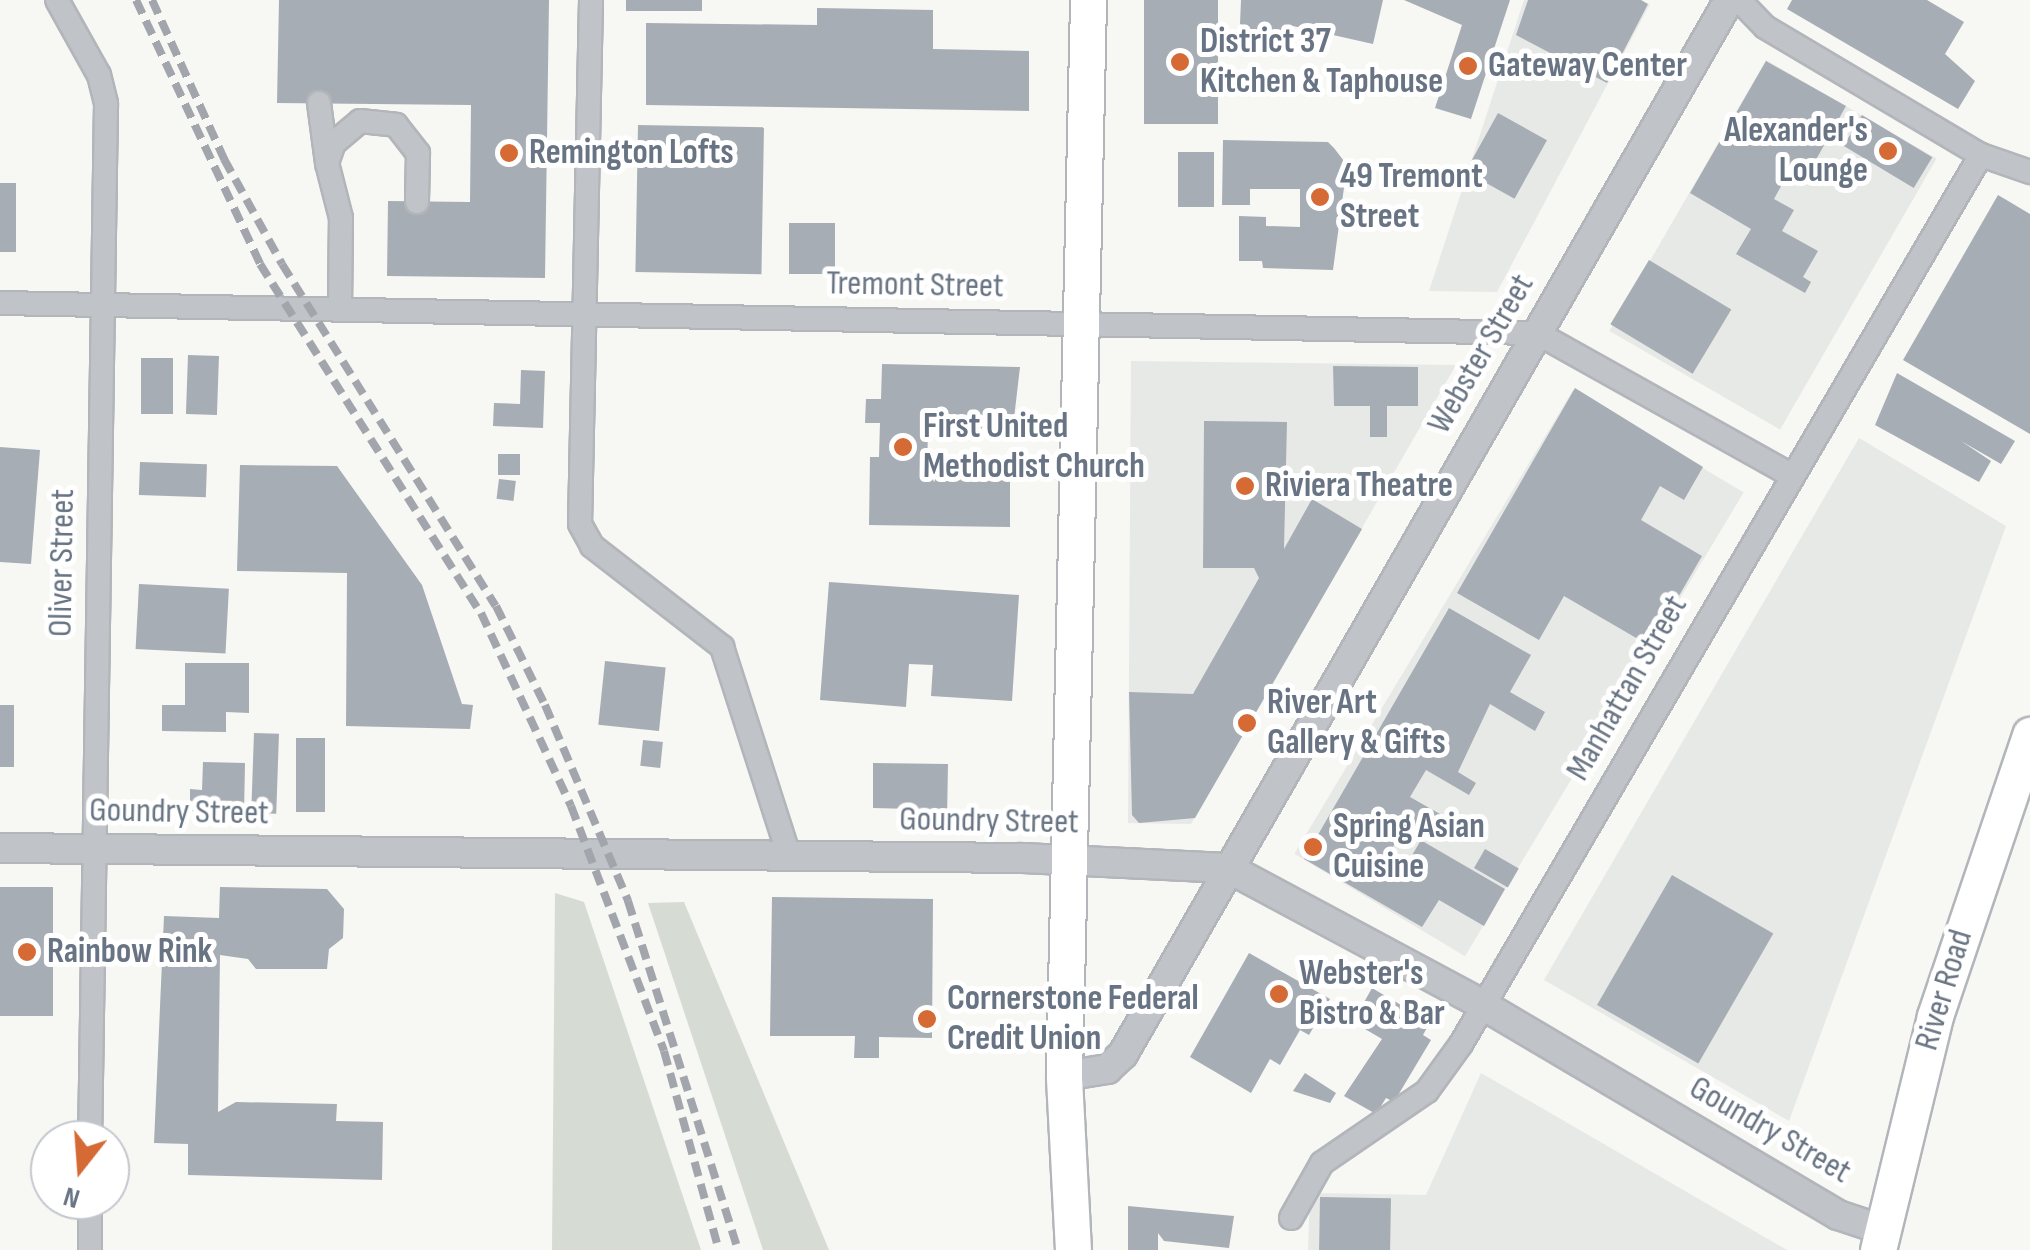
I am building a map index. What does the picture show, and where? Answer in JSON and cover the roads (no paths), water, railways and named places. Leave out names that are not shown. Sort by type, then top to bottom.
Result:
[{"type":"main road","points":[[1074,1250],[1064,1076],[1088,0]]},
{"type":"main road","name":"River Road","points":[[1881,1240],[1935,1016],[2030,735]]},
{"type":"street","name":"Oliver Street","points":[[57,0],[104,89],[90,1120]]},
{"type":"street","points":[[590,0],[580,524],[592,546],[722,647],[789,856]]},
{"type":"street","name":"Webster Street","points":[[1064,1076],[1116,1063],[1729,0]]},
{"type":"street","points":[[1739,0],[1765,27],[1981,155],[2030,172]]},
{"type":"street","points":[[319,103],[327,164],[341,218],[340,308]]},
{"type":"street","points":[[327,164],[334,142],[360,120],[396,125],[418,153],[417,202]]},
{"type":"street","name":"Manhattan Street","points":[[1291,1218],[1322,1163],[1427,1091],[1483,1005],[1981,155]]},
{"type":"street","name":"Tremont Street","points":[[0,303],[1537,332],[1791,475]]},
{"type":"street","name":"Goundry Street","points":[[0,848],[1071,860],[1228,868],[1483,1005],[1881,1240]]},
{"type":"street","points":[[90,1220],[90,1250]]},
{"type":"railway","points":[[136,0],[260,264],[481,613],[571,806],[664,1051],[719,1250]]},
{"type":"railway","points":[[152,0],[224,159],[282,264],[496,606],[545,705],[628,901],[738,1250]]},
{"type":"place","name":"District 37 Kitchen & Taphouse","points":[[1180,62]]},
{"type":"place","name":"Gateway Center","points":[[1468,66]]},
{"type":"place","name":"Alexander's Lounge","points":[[1888,151]]},
{"type":"place","name":"Remington Lofts","points":[[509,153]]},
{"type":"place","name":"49 Tremont Street","points":[[1320,197]]},
{"type":"place","name":"First United Methodist Church","points":[[903,447]]},
{"type":"place","name":"Riviera Theatre","points":[[1245,486]]},
{"type":"place","name":"River Art Gallery & Gifts","points":[[1247,723]]},
{"type":"place","name":"Spring Asian Cuisine","points":[[1313,847]]},
{"type":"place","name":"Rainbow Rink","points":[[27,952]]},
{"type":"place","name":"Webster's Bistro & Bar","points":[[1279,994]]},
{"type":"place","name":"Cornerstone Federal Credit Union","points":[[927,1019]]}]
